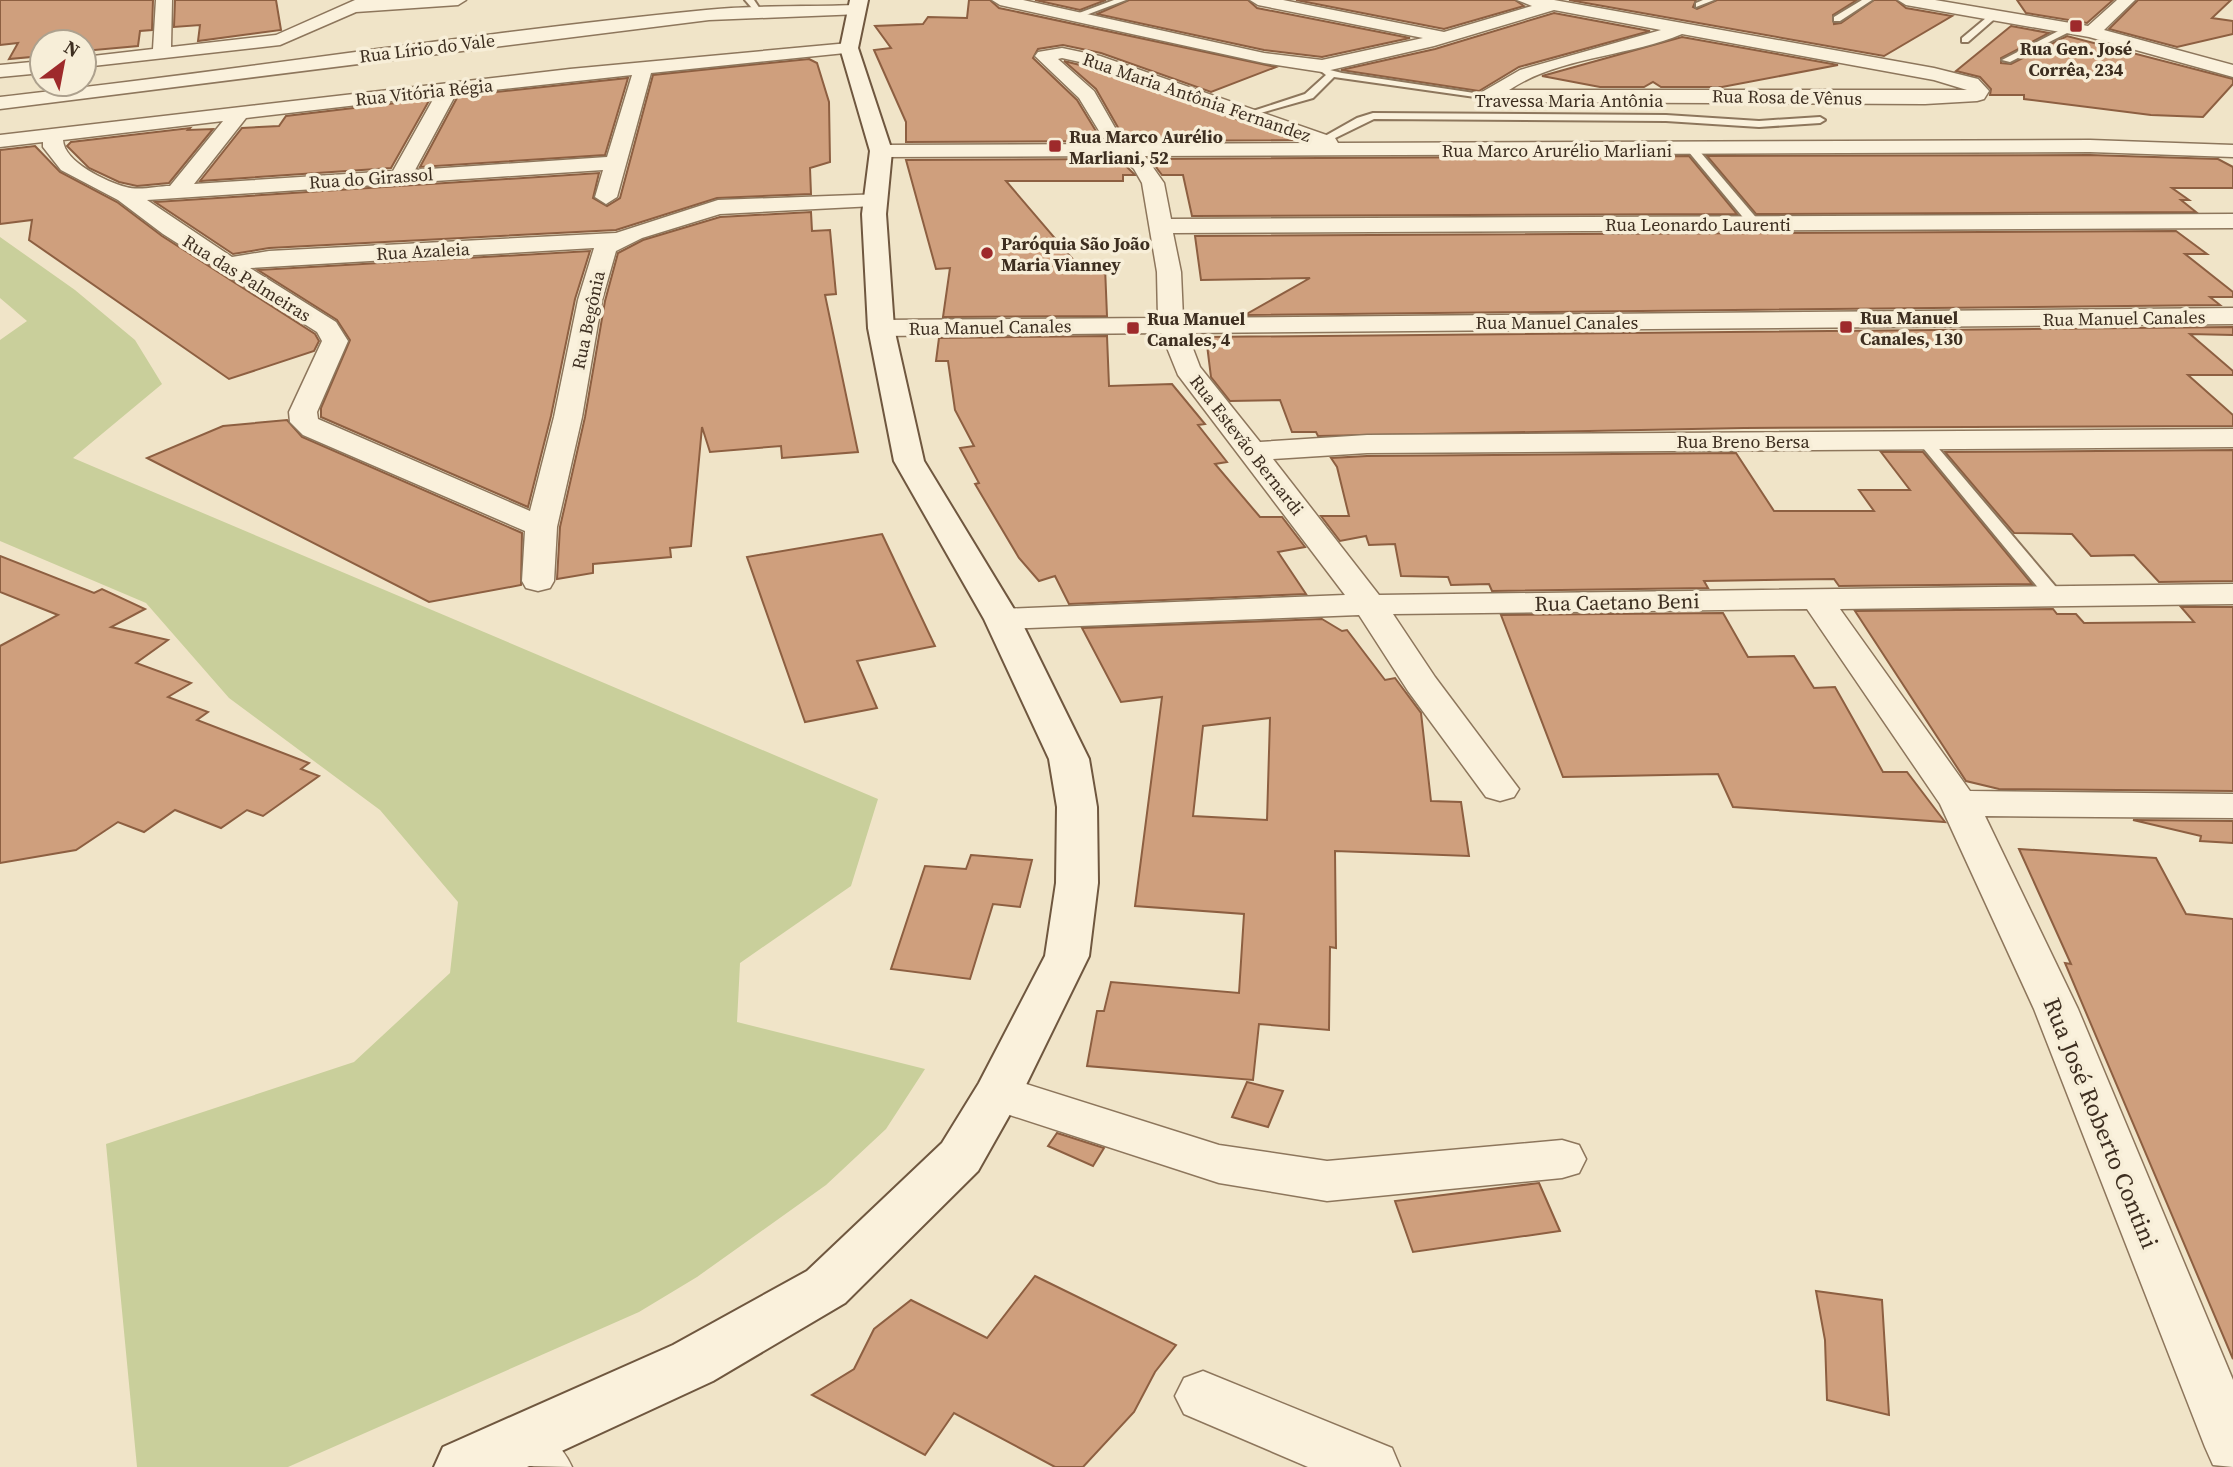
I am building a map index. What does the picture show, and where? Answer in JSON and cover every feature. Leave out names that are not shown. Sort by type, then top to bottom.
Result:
[{"type":"street","points":[[162,54],[164,0]]},
{"type":"street","points":[[98,61],[280,40],[359,2],[458,0]]},
{"type":"street","points":[[1000,0],[1325,70],[1554,5]]},
{"type":"street","points":[[1258,0],[1444,37]]},
{"type":"street","name":"Rua Rosa de Vênus","points":[[1489,96],[1925,98],[1965,97],[1977,95],[1979,91],[1971,83],[1959,79],[1525,0]]},
{"type":"street","points":[[1906,0],[2092,32],[2163,54],[2233,71]]},
{"type":"street","points":[[2092,32],[2127,0]]},
{"type":"street","name":"Rua Lírio do Vale","points":[[0,103],[709,15],[755,6],[854,19]]},
{"type":"street","points":[[507,1460],[693,1363],[826,1287],[960,1157],[998,1093],[1067,956],[1077,883],[1077,807],[1069,759],[1002,619],[909,461],[881,328],[874,199],[881,151],[854,19]]},
{"type":"street","name":"Rua Vitória Régia","points":[[0,141],[643,68],[854,19]]},
{"type":"street","points":[[1489,96],[1513,79],[1628,47],[1681,28]]},
{"type":"street","points":[[1784,66],[1807,51]]},
{"type":"street","name":"Rua Maria Antônia Fernandez","points":[[1054,52],[1094,60],[1254,114],[1330,145]]},
{"type":"street","name":"Rua Estevão Bernardi","points":[[1054,52],[1044,56],[1044,59],[1087,95],[1110,136],[1142,165],[1153,183],[1169,272],[1171,325],[1187,369],[1254,451],[1371,607],[1421,683],[1500,789]]},
{"type":"street","points":[[0,71],[28,68]]},
{"type":"street","points":[[607,197],[643,68]]},
{"type":"street","points":[[1719,96],[1764,77]]},
{"type":"street","points":[[401,176],[449,89]]},
{"type":"street","points":[[178,190],[240,113]]},
{"type":"street","name":"Rua das Palmeiras","points":[[53,136],[53,147],[68,166],[103,186],[126,195],[171,229],[327,327],[335,341],[303,412],[304,422],[330,438],[541,527]]},
{"type":"street","name":"Rua Marco Arurélio Marliani","points":[[881,151],[1127,151],[1330,145],[1692,149],[2101,146],[2232,151]]},
{"type":"street","name":"Rua do Girassol","points":[[126,195],[615,163]]},
{"type":"street","points":[[618,240],[718,206],[874,199]]},
{"type":"street","name":"Rua Leonardo Laurenti","points":[[1162,226],[2233,221]]},
{"type":"street","name":"Rua Azaleia","points":[[228,265],[293,257],[618,240]]},
{"type":"street","name":"Rua Begônia","points":[[538,581],[541,527],[602,253],[618,240]]},
{"type":"street","name":"Rua Manuel Canales","points":[[881,328],[2233,316]]},
{"type":"street","name":"Rua Breno Bersa","points":[[1254,451],[1367,444],[2233,438]]},
{"type":"street","name":"Rua Caetano Beni","points":[[1002,619],[1270,606],[1371,607],[2233,594]]},
{"type":"street","points":[[1818,601],[1959,803],[2027,806],[2233,806]]},
{"type":"street","name":"Rua José Roberto Contini","points":[[1959,803],[2056,1009],[2233,1447]]},
{"type":"street","points":[[998,1093],[1219,1164],[1326,1181],[1562,1159]]},
{"type":"street","points":[[1203,1396],[1372,1467]]},
{"type":"lane","points":[[1075,16],[1122,0]]},
{"type":"lane","points":[[1699,5],[1710,0]]},
{"type":"lane","points":[[1838,19],[1868,0]]},
{"type":"lane","points":[[1965,40],[1995,15]]},
{"type":"lane","points":[[2007,60],[2070,28]]},
{"type":"lane","points":[[1254,114],[1309,96],[1325,70],[1489,96]]},
{"type":"lane","name":"Travessa Maria Antônia","points":[[1330,145],[1360,120],[1373,117],[1666,118],[1759,124],[1820,120]]},
{"type":"lane","points":[[1692,149],[1755,224]]},
{"type":"lane","points":[[1924,440],[2055,597]]},
{"type":"green space","points":[[0,237],[75,290],[135,340],[162,384],[73,458],[878,799],[851,886],[740,963],[737,1022],[925,1069],[886,1129],[826,1185],[697,1277],[639,1312],[288,1467],[137,1467],[106,1144],[354,1062],[450,973],[458,902],[380,810],[229,698],[146,603],[0,541],[0,340],[27,321],[0,298]]},
{"type":"building","points":[[0,0],[153,0],[152,30],[140,31],[138,46],[98,50],[98,28],[28,28],[28,57],[9,59],[18,43],[0,45]]},
{"type":"building","points":[[175,0],[276,0],[281,30],[198,41],[200,25],[174,27]]},
{"type":"building","points":[[969,0],[990,0],[999,8],[1276,67],[1211,92],[1101,53],[1063,45],[1038,49],[1033,58],[1077,100],[1102,141],[906,142],[906,122],[874,50],[891,48],[875,26],[923,24],[928,17],[967,18]]},
{"type":"building","points":[[1035,0],[1106,0],[1080,10]]},
{"type":"building","points":[[1129,0],[1248,0],[1257,8],[1410,38],[1322,57],[1264,50],[1097,14]]},
{"type":"building","points":[[1296,0],[1515,0],[1524,6],[1444,29]]},
{"type":"building","points":[[1569,0],[1696,0],[1693,7],[1697,9],[1717,0],[1857,0],[1833,15],[1834,24],[1841,23],[1874,0],[1896,0],[1906,8],[1952,16],[1884,56]]},
{"type":"building","points":[[2017,0],[2113,0],[2087,23],[2026,13]]},
{"type":"building","points":[[2138,0],[2231,0],[2212,18],[2233,21],[2233,34],[2177,47],[2109,29]]},
{"type":"building","points":[[1554,13],[1650,31],[1519,67],[1479,91],[1341,70],[1435,49]]},
{"type":"building","points":[[2011,26],[2049,33],[2001,58],[2001,63],[2011,64],[2067,36],[2233,79],[2233,84],[2203,117],[2151,115],[2024,99],[2024,95],[1990,95],[1991,89],[1980,77],[1956,71]]},
{"type":"building","points":[[1682,37],[1838,65],[1722,87],[1661,87],[1653,82],[1644,87],[1600,87],[1542,76]]},
{"type":"building","points":[[809,59],[817,63],[829,102],[830,162],[810,168],[811,194],[717,198],[616,230],[269,248],[233,254],[155,202],[599,173],[593,198],[607,206],[620,198],[653,75]]},
{"type":"building","points":[[1064,61],[1296,140],[1132,141],[1120,131],[1096,89]]},
{"type":"building","points":[[628,78],[605,155],[420,167],[458,96]]},
{"type":"building","points":[[430,99],[391,168],[200,181],[242,128],[279,126],[286,116]]},
{"type":"building","points":[[190,128],[188,130],[213,129],[169,183],[137,186],[119,182],[89,168],[67,146],[71,142]]},
{"type":"building","points":[[35,146],[60,172],[117,202],[162,236],[315,334],[319,341],[314,351],[229,379],[29,240],[32,220],[0,224],[0,150]]},
{"type":"building","points":[[2090,155],[2218,159],[2233,167],[2233,188],[2172,188],[2189,200],[2181,200],[2196,212],[1756,214],[1707,156]]},
{"type":"building","points":[[1689,156],[1737,214],[1192,216],[1183,175],[1162,175],[1150,159]]},
{"type":"building","points":[[1119,159],[1135,175],[1123,175],[1123,181],[1006,181],[1082,270],[1105,267],[1107,316],[943,317],[950,268],[936,269],[906,160]]},
{"type":"building","points":[[811,212],[812,231],[830,230],[836,294],[825,295],[858,452],[782,458],[781,446],[710,452],[702,427],[691,546],[670,548],[671,557],[593,564],[593,573],[557,579],[560,527],[585,417],[605,301],[618,253],[643,240],[720,217]]},
{"type":"building","points":[[2176,231],[2207,254],[2185,254],[2233,292],[2233,297],[2210,297],[2220,305],[1245,315],[1310,278],[1201,280],[1195,236]]},
{"type":"building","points":[[590,251],[575,299],[551,416],[528,507],[321,417],[321,408],[350,340],[337,320],[258,270]]},
{"type":"building","points":[[2233,327],[2233,335],[2190,334],[2233,371],[2233,375],[2188,375],[2233,415],[2233,426],[1744,428],[1318,436],[1316,432],[1292,432],[1280,400],[1230,401],[1211,377],[1206,337]]},
{"type":"building","points":[[1107,336],[1109,386],[1172,384],[1205,424],[1198,425],[1227,462],[1215,464],[1260,517],[1282,517],[1305,547],[1278,552],[1306,594],[1069,604],[1055,576],[1039,581],[1019,558],[975,484],[979,483],[960,448],[974,446],[955,410],[948,361],[936,361],[939,338]]},
{"type":"building","points":[[287,420],[302,437],[522,533],[521,585],[429,602],[147,458],[223,426]]},
{"type":"building","points":[[2233,450],[2233,581],[2159,582],[2134,555],[2091,556],[2072,534],[2014,533],[1945,452]]},
{"type":"building","points":[[1881,452],[1923,452],[2032,584],[1839,586],[1834,579],[1704,581],[1708,588],[1492,591],[1489,584],[1451,585],[1448,577],[1401,576],[1395,544],[1369,545],[1366,536],[1340,541],[1321,516],[1349,516],[1337,467],[1331,458],[1367,456],[1736,453],[1774,511],[1874,511],[1859,490],[1910,490]]},
{"type":"building","points":[[882,534],[935,646],[857,661],[877,708],[805,722],[747,557]]},
{"type":"building","points":[[0,556],[94,593],[102,589],[145,609],[111,627],[168,640],[136,663],[191,683],[168,697],[208,712],[197,720],[309,763],[301,769],[319,776],[263,816],[247,810],[221,828],[175,810],[144,832],[118,822],[76,850],[0,863],[0,646],[58,615],[0,592]]},
{"type":"building","points":[[2181,607],[2233,607],[2233,791],[1999,789],[1966,781],[1855,611],[2053,609],[2057,614],[2076,614],[2084,623],[2194,622]]},
{"type":"building","points":[[1723,613],[1748,657],[1794,656],[1814,688],[1835,687],[1883,772],[1907,772],[1945,822],[1733,807],[1718,774],[1563,777],[1501,615]]},
{"type":"building","points":[[1322,619],[1342,631],[1347,630],[1385,680],[1395,678],[1421,713],[1431,801],[1461,802],[1469,856],[1335,851],[1336,948],[1330,947],[1329,1030],[1259,1024],[1253,1080],[1087,1066],[1097,1011],[1104,1011],[1111,982],[1239,993],[1244,914],[1135,906],[1162,697],[1121,702],[1082,628]],"holes":[[[1270,718],[1267,820],[1193,816],[1203,726]]]},
{"type":"building","points":[[2133,820],[2233,821],[2233,843],[2200,841],[2201,836]]},
{"type":"building","points":[[2019,849],[2156,858],[2186,914],[2233,919],[2233,1359],[2065,963],[2071,964]]},
{"type":"building","points":[[971,855],[1032,860],[1020,907],[993,904],[970,979],[891,969],[925,866],[966,869]]},
{"type":"building","points":[[1247,1082],[1283,1091],[1268,1127],[1232,1117]]},
{"type":"building","points":[[1057,1133],[1104,1148],[1093,1166],[1048,1146]]},
{"type":"building","points":[[1539,1183],[1560,1231],[1413,1252],[1395,1201]]},
{"type":"building","points":[[1035,1276],[1176,1345],[1155,1372],[1134,1412],[1083,1467],[1055,1467],[954,1413],[925,1455],[812,1395],[854,1369],[874,1329],[911,1300],[987,1338]]},
{"type":"building","points":[[1816,1291],[1882,1300],[1889,1415],[1827,1400],[1825,1340]]},
{"type":"place","name":"Rua Gen. José Corrêa, 234","points":[[2076,26]]},
{"type":"place","name":"Rua Marco Aurélio Marliani, 52","points":[[1055,146]]},
{"type":"place","name":"Paróquia São João Maria Vianney","points":[[987,253]]},
{"type":"place","name":"Rua Manuel Canales, 130","points":[[1846,327]]},
{"type":"place","name":"Rua Manuel Canales, 4","points":[[1133,328]]}]
